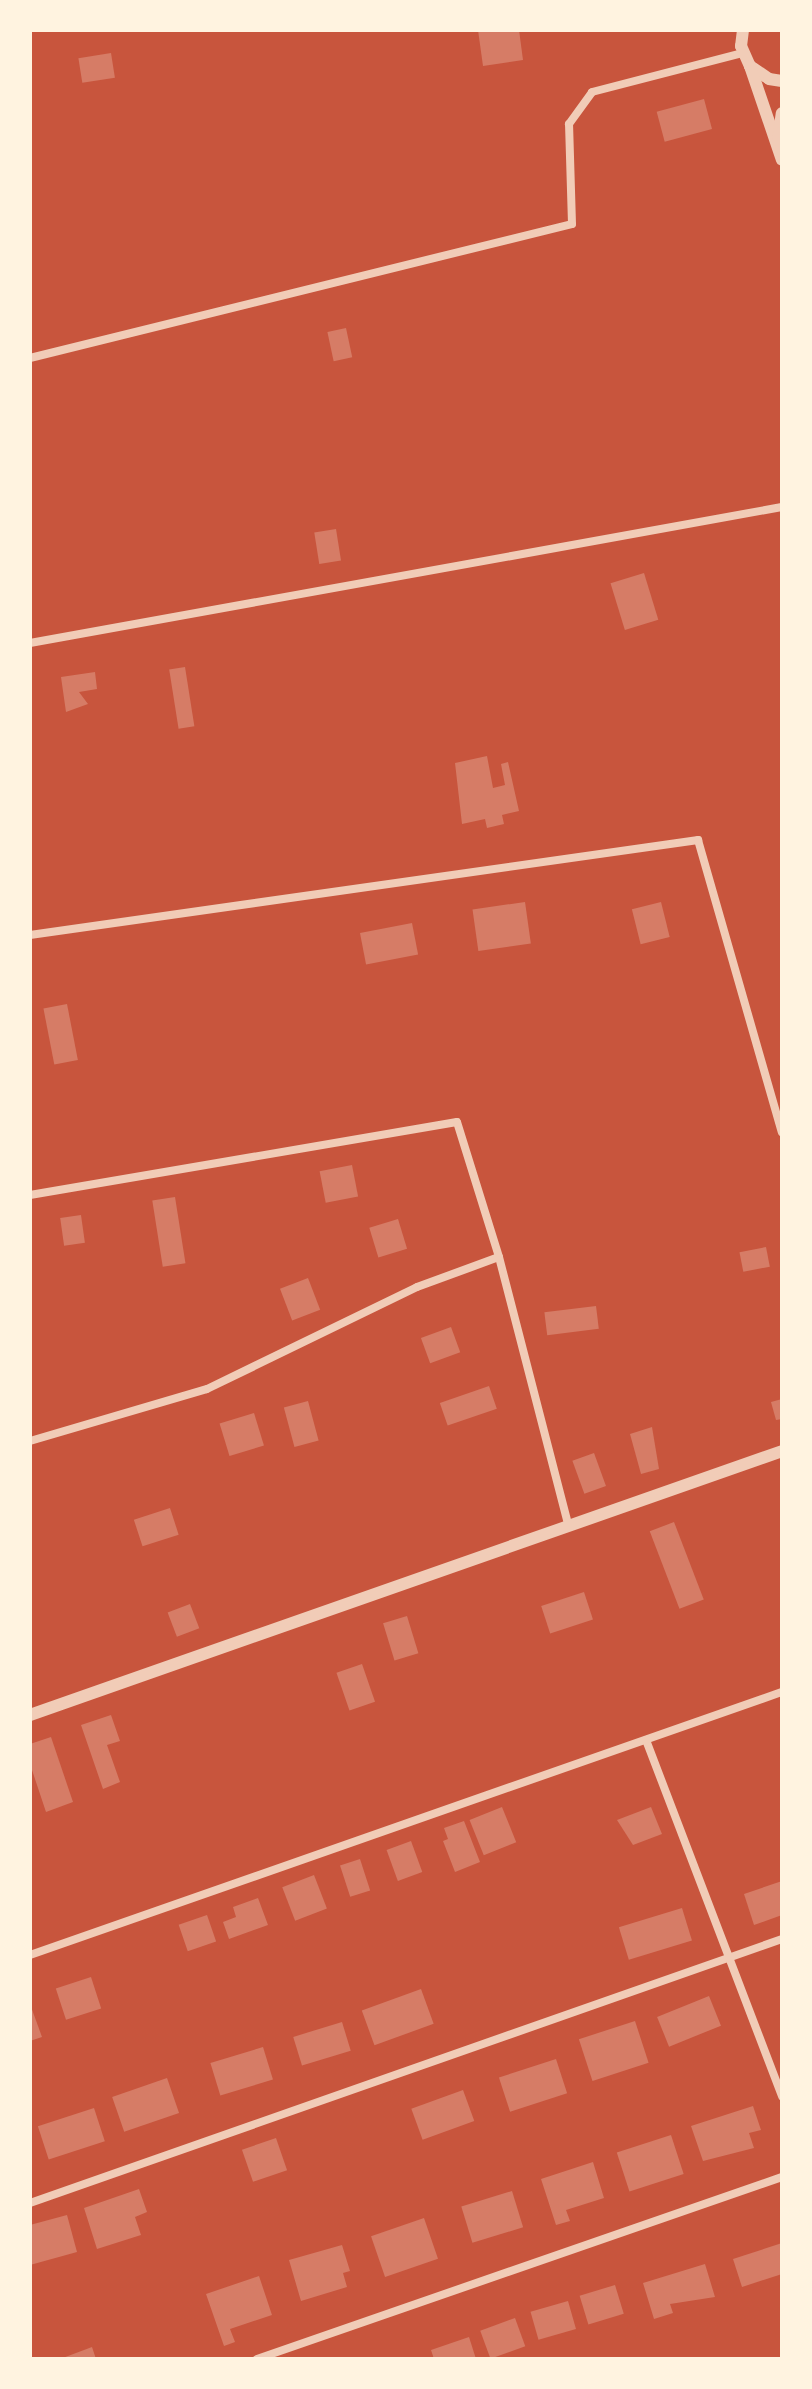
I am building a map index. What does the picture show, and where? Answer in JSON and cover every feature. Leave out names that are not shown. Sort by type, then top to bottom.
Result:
[{"type":"street","points":[[741,33],[743,53],[782,160]]},
{"type":"street","points":[[30,358],[572,224],[569,124],[592,92],[743,53]]},
{"type":"street","points":[[750,66],[782,81]]},
{"type":"street","points":[[777,143],[782,113]]},
{"type":"street","points":[[30,643],[782,507]]},
{"type":"street","points":[[30,935],[698,840],[782,1132]]},
{"type":"street","points":[[30,1195],[457,1122],[499,1257],[568,1523]]},
{"type":"street","points":[[30,1441],[207,1389],[417,1287],[499,1257]]},
{"type":"street","points":[[30,1715],[568,1523],[782,1451]]},
{"type":"street","points":[[30,1955],[782,1692]]},
{"type":"street","points":[[646,1740],[782,2097]]},
{"type":"street","points":[[30,2203],[782,1939]]},
{"type":"street","points":[[257,2359],[782,2177]]},
{"type":"building","points":[[478,30],[519,30],[523,60],[483,66]]},
{"type":"building","points":[[111,53],[115,78],[82,83],[78,58]]},
{"type":"building","points":[[704,99],[712,129],[665,142],[657,112]]},
{"type":"building","points":[[346,328],[352,357],[334,361],[327,332]]},
{"type":"building","points":[[336,529],[341,561],[319,564],[314,532]]},
{"type":"building","points":[[644,573],[658,620],[625,630],[611,583]]},
{"type":"building","points":[[185,667],[194,726],[179,729],[169,670]]},
{"type":"building","points":[[95,672],[97,689],[79,692],[88,704],[66,712],[61,677]]},
{"type":"building","points":[[487,756],[493,788],[505,785],[501,764],[508,762],[519,811],[502,815],[504,824],[487,828],[485,819],[462,824],[455,763]]},
{"type":"building","points":[[525,902],[531,944],[478,951],[473,909]]},
{"type":"building","points":[[661,902],[670,937],[641,944],[632,909]]},
{"type":"building","points":[[412,923],[418,954],[366,965],[360,933]]},
{"type":"building","points":[[67,1004],[78,1060],[54,1065],[43,1009]]},
{"type":"building","points":[[352,1165],[358,1196],[326,1203],[320,1171]]},
{"type":"building","points":[[175,1197],[185,1263],[163,1267],[152,1201]]},
{"type":"building","points":[[81,1215],[85,1243],[64,1246],[60,1218]]},
{"type":"building","points":[[398,1219],[407,1249],[378,1257],[369,1228]]},
{"type":"building","points":[[766,1247],[770,1267],[743,1272],[739,1252]]},
{"type":"building","points":[[308,1278],[320,1310],[292,1320],[280,1289]]},
{"type":"building","points":[[596,1306],[599,1329],[547,1335],[544,1312]]},
{"type":"building","points":[[451,1327],[460,1352],[430,1363],[421,1338]]},
{"type":"building","points":[[489,1386],[497,1409],[448,1426],[440,1403]]},
{"type":"building","points":[[782,1399],[782,1419],[776,1420],[771,1402]]},
{"type":"building","points":[[308,1401],[319,1441],[294,1447],[284,1407]]},
{"type":"building","points":[[254,1413],[264,1446],[230,1456],[220,1424]]},
{"type":"building","points":[[652,1427],[659,1469],[641,1474],[630,1434]]},
{"type":"building","points":[[594,1453],[606,1486],[584,1494],[572,1461]]},
{"type":"building","points":[[170,1508],[179,1535],[143,1546],[134,1520]]},
{"type":"building","points":[[674,1522],[704,1599],[679,1609],[650,1531]]},
{"type":"building","points":[[584,1592],[593,1620],[550,1633],[541,1606]]},
{"type":"building","points":[[190,1604],[199,1628],[177,1637],[168,1613]]},
{"type":"building","points":[[407,1616],[418,1653],[394,1661],[383,1623]]},
{"type":"building","points":[[362,1664],[375,1702],[349,1711],[336,1673]]},
{"type":"building","points":[[111,1715],[120,1741],[107,1745],[120,1782],[103,1789],[81,1725]]},
{"type":"building","points":[[51,1737],[73,1802],[46,1812],[30,1764],[30,1744]]},
{"type":"building","points":[[502,1807],[516,1842],[484,1855],[470,1820]]},
{"type":"building","points":[[651,1807],[662,1834],[633,1845],[617,1820]]},
{"type":"building","points":[[464,1821],[480,1862],[455,1872],[443,1841],[448,1839],[444,1828]]},
{"type":"building","points":[[411,1841],[422,1872],[398,1881],[387,1850]]},
{"type":"building","points":[[360,1859],[370,1890],[350,1897],[340,1865]]},
{"type":"building","points":[[314,1875],[327,1909],[295,1921],[282,1887]]},
{"type":"building","points":[[782,1881],[782,1915],[754,1925],[744,1894]]},
{"type":"building","points":[[258,1898],[268,1925],[229,1939],[223,1922],[236,1917],[233,1907]]},
{"type":"building","points":[[682,1908],[692,1941],[629,1960],[619,1927]]},
{"type":"building","points":[[207,1915],[216,1941],[188,1951],[179,1925]]},
{"type":"building","points":[[91,1977],[101,2008],[66,2020],[56,1988]]},
{"type":"building","points":[[421,1989],[434,2024],[374,2045],[362,2011]]},
{"type":"building","points":[[709,1996],[721,2026],[669,2047],[657,2017]]},
{"type":"building","points":[[30,2004],[42,2037],[30,2041]]},
{"type":"building","points":[[635,2021],[649,2063],[592,2081],[579,2039]]},
{"type":"building","points":[[342,2022],[351,2051],[302,2066],[293,2037]]},
{"type":"building","points":[[263,2047],[273,2080],[220,2096],[210,2063]]},
{"type":"building","points":[[556,2059],[567,2093],[510,2112],[499,2078]]},
{"type":"building","points":[[167,2078],[179,2113],[124,2132],[112,2097]]},
{"type":"building","points":[[463,2090],[474,2121],[423,2140],[411,2109]]},
{"type":"building","points":[[753,2106],[761,2130],[749,2133],[754,2148],[703,2161],[691,2126]]},
{"type":"building","points":[[94,2108],[105,2141],[49,2160],[38,2126]]},
{"type":"building","points":[[671,2135],[684,2174],[629,2192],[617,2153]]},
{"type":"building","points":[[276,2138],[287,2170],[253,2182],[242,2150]]},
{"type":"building","points":[[593,2162],[604,2198],[566,2210],[570,2221],[556,2225],[541,2179]]},
{"type":"building","points":[[139,2189],[147,2212],[135,2217],[141,2235],[97,2249],[84,2208]]},
{"type":"building","points":[[512,2191],[523,2227],[472,2243],[461,2206]]},
{"type":"building","points":[[67,2215],[77,2252],[30,2265],[30,2225]]},
{"type":"building","points":[[424,2218],[438,2259],[385,2277],[371,2236]]},
{"type":"building","points":[[782,2243],[782,2274],[742,2287],[733,2259]]},
{"type":"building","points":[[342,2245],[350,2271],[343,2273],[347,2287],[301,2301],[289,2260]]},
{"type":"building","points":[[705,2264],[715,2297],[670,2304],[673,2313],[654,2319],[643,2283]]},
{"type":"building","points":[[259,2276],[272,2315],[230,2329],[235,2342],[224,2346],[206,2294]]},
{"type":"building","points":[[615,2285],[624,2314],[588,2325],[580,2296]]},
{"type":"building","points":[[568,2301],[576,2329],[539,2340],[531,2312]]},
{"type":"building","points":[[515,2318],[525,2346],[490,2359],[480,2331]]},
{"type":"building","points":[[469,2337],[476,2359],[434,2359],[431,2350]]},
{"type":"building","points":[[92,2347],[96,2359],[60,2359]]}]
